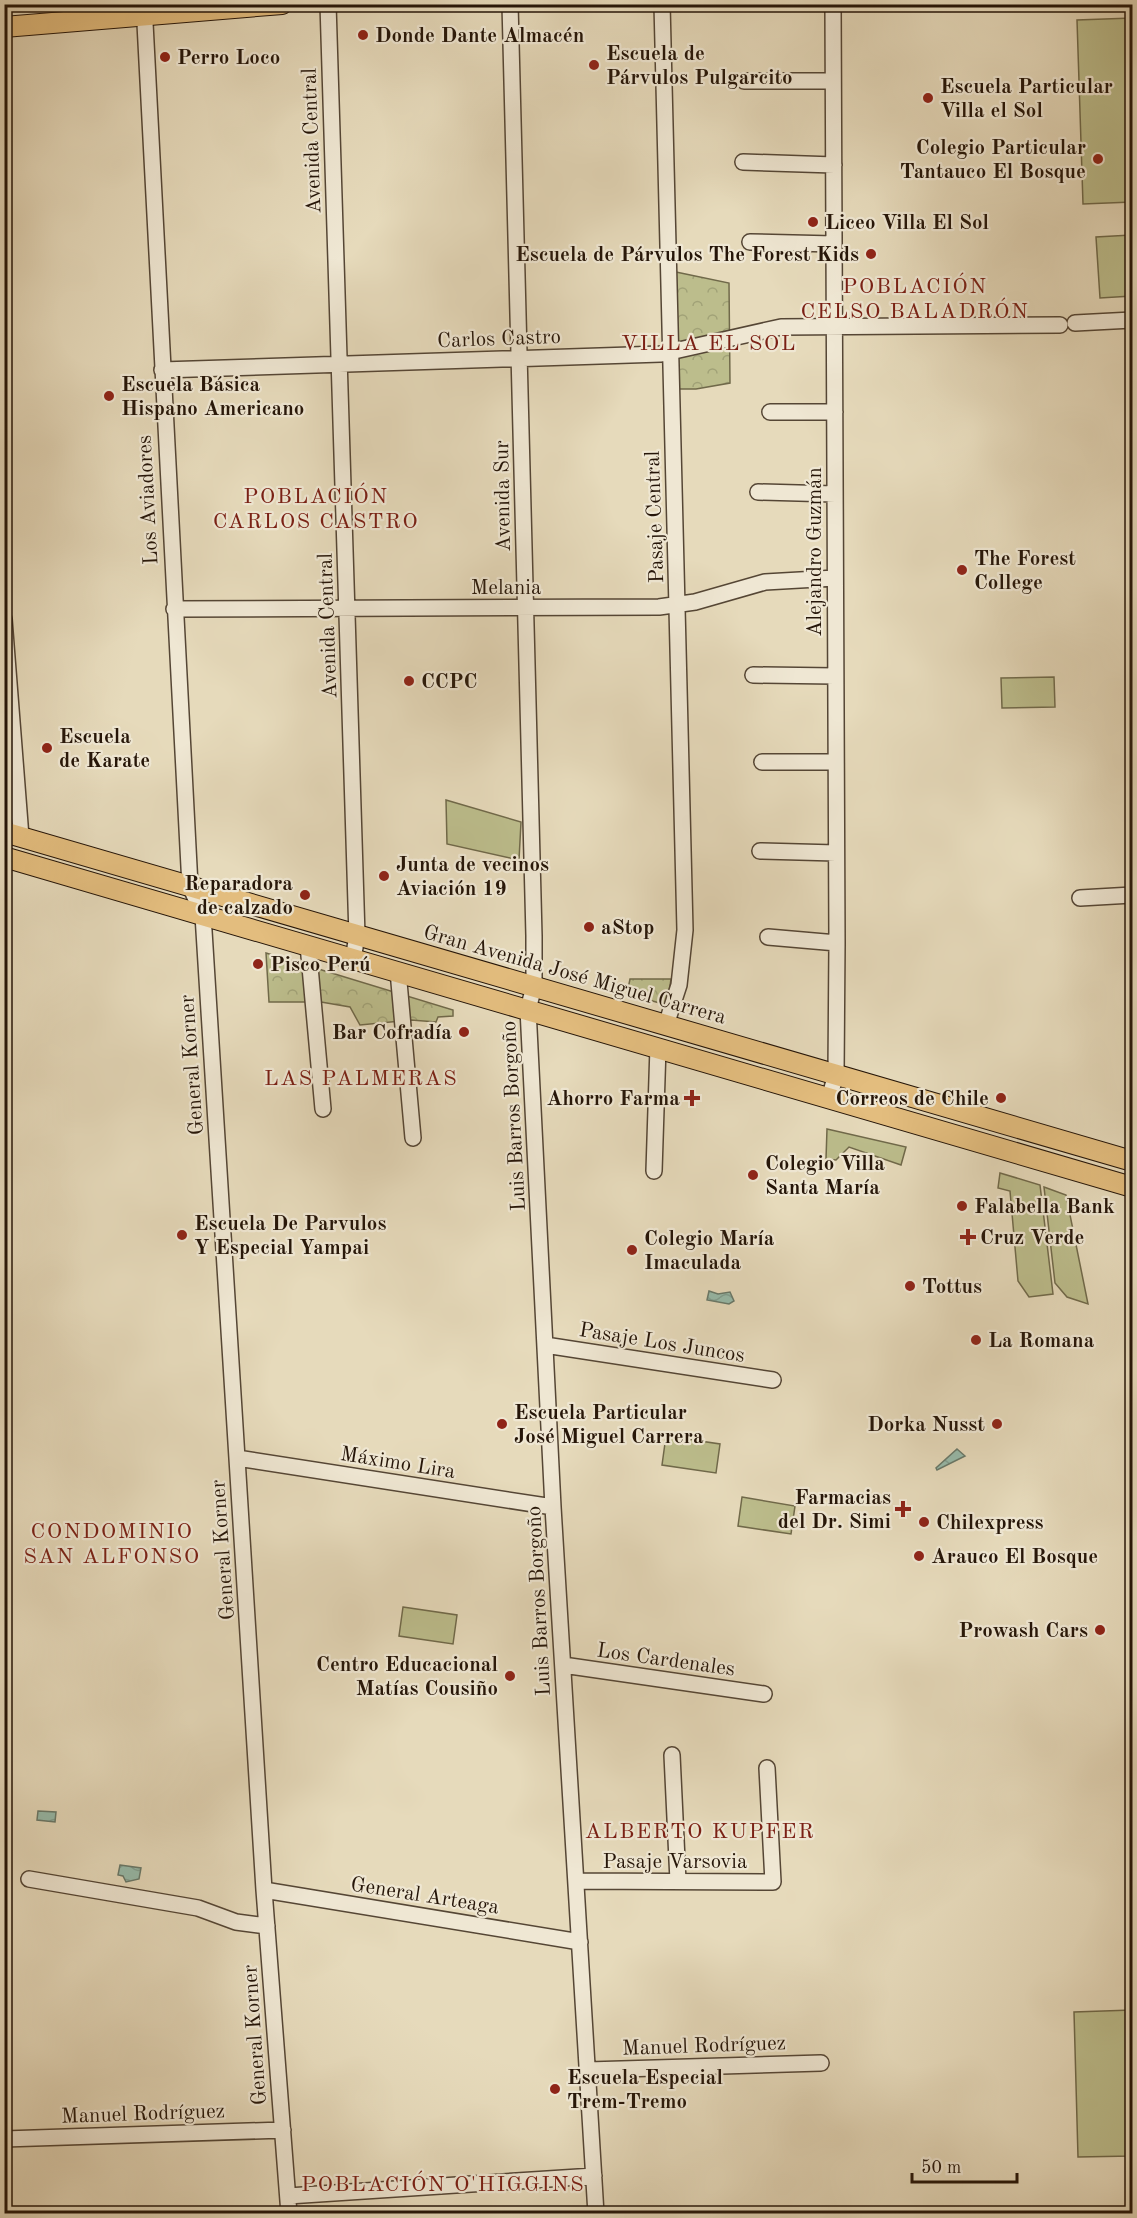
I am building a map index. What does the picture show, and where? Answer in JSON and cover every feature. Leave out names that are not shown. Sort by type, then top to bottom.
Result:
[{"type":"main road","points":[[4,27],[144,10],[282,4]]},
{"type":"main road","name":"Gran Avenida José Miguel Carrera","points":[[13,834],[1132,1161]]},
{"type":"main road","points":[[4,858],[398,971],[1132,1187]]},
{"type":"street","name":"Avenida Central","points":[[328,4],[357,936],[353,959]]},
{"type":"street","name":"Avenida Sur","points":[[510,4],[534,987]]},
{"type":"street","name":"Pasaje Central","points":[[662,4],[685,930],[679,985],[666,1025]]},
{"type":"street","name":"Alejandro Guzmán","points":[[829,1099],[836,1074],[837,943],[833,4]]},
{"type":"street","name":"Los Aviadores","points":[[144,10],[190,886]]},
{"type":"street","points":[[744,81],[833,81]]},
{"type":"street","points":[[743,162],[834,165]]},
{"type":"street","points":[[750,242],[834,244]]},
{"type":"street","name":"Carlos Castro","points":[[162,370],[671,353],[766,329],[1068,324],[1132,320]]},
{"type":"street","points":[[770,412],[835,412]]},
{"type":"street","points":[[758,492],[835,494]]},
{"type":"street","name":"Melania","points":[[174,609],[678,605],[776,580],[835,578]]},
{"type":"street","points":[[4,619],[13,834]]},
{"type":"street","points":[[753,675],[836,676]]},
{"type":"street","points":[[762,762],[836,762]]},
{"type":"street","points":[[760,851],[836,853]]},
{"type":"street","name":"General Korner","points":[[190,886],[203,915],[264,1890],[289,2214]]},
{"type":"street","points":[[1080,898],[1132,896]]},
{"type":"street","points":[[768,937],[837,943]]},
{"type":"street","points":[[308,945],[323,1109]]},
{"type":"street","points":[[398,971],[413,1138]]},
{"type":"street","name":"Luis Barros Borgoño","points":[[534,987],[528,1009],[553,1507],[597,2214]]},
{"type":"street","points":[[654,1171],[658,1047]]},
{"type":"street","name":"Pasaje Los Juncos","points":[[545,1345],[773,1380]]},
{"type":"street","name":"Máximo Lira","points":[[237,1458],[553,1507]]},
{"type":"street","name":"Los Cardenales","points":[[563,1665],[764,1694]]},
{"type":"street","points":[[672,1755],[678,1881]]},
{"type":"street","name":"Pasaje Varsovia","points":[[576,1881],[773,1882],[767,1768]]},
{"type":"street","points":[[29,1879],[198,1908],[236,1922],[267,1926]]},
{"type":"street","name":"General Arteaga","points":[[264,1890],[580,1942]]},
{"type":"street","name":"Manuel Rodríguez","points":[[588,2070],[821,2063]]},
{"type":"street","name":"Manuel Rodríguez","points":[[4,2139],[283,2130]]},
{"type":"street","points":[[288,2196],[594,2176]]},
{"type":"green space","points":[[1132,18],[1132,202],[1083,204],[1077,20]]},
{"type":"green space","points":[[1131,235],[1132,296],[1100,298],[1096,237]]},
{"type":"green space","points":[[676,272],[729,283],[730,383],[696,389],[677,389]]},
{"type":"green space","points":[[1054,677],[1055,707],[1002,708],[1001,678]]},
{"type":"green space","points":[[446,800],[521,822],[519,860],[447,844]]},
{"type":"green space","points":[[266,953],[453,1010],[453,1016],[438,1017],[436,1022],[411,1020],[360,1025],[350,1007],[321,1002],[269,1002]]},
{"type":"green space","points":[[630,979],[671,979],[667,1005],[627,994]]},
{"type":"green space","points":[[827,1129],[906,1147],[901,1165],[849,1147],[836,1160],[826,1159]]},
{"type":"green space","points":[[1000,1173],[1040,1185],[1053,1294],[1029,1297],[1018,1281],[1010,1191],[998,1188]]},
{"type":"green space","points":[[1044,1187],[1066,1195],[1088,1304],[1067,1297],[1055,1283]]},
{"type":"green space","points":[[666,1436],[720,1444],[716,1473],[662,1465]]},
{"type":"green space","points":[[742,1497],[795,1506],[791,1534],[738,1526]]},
{"type":"green space","points":[[403,1607],[457,1615],[453,1644],[399,1636]]},
{"type":"green space","points":[[1132,2010],[1132,2156],[1078,2157],[1074,2012]]},
{"type":"water","points":[[709,1291],[718,1294],[730,1292],[734,1301],[729,1304],[707,1300]]},
{"type":"water","points":[[957,1449],[965,1456],[937,1470],[936,1468]]},
{"type":"water","points":[[38,1811],[56,1812],[55,1822],[37,1820]]},
{"type":"water","points":[[120,1865],[141,1868],[139,1879],[126,1882],[123,1876],[118,1875]]},
{"type":"place","name":"Donde Dante Almacén","points":[[363,35]]},
{"type":"place","name":"Perro Loco","points":[[165,57]]},
{"type":"place","name":"Escuela de Párvulos Pulgarcito","points":[[594,65]]},
{"type":"place","name":"Escuela Particular Villa el Sol","points":[[928,98]]},
{"type":"place","name":"Colegio Particular Tantauco El Bosque","points":[[1098,159]]},
{"type":"place","name":"Liceo Villa El Sol","points":[[813,222]]},
{"type":"place","name":"Escuela de Párvulos The Forest Kids","points":[[871,254]]},
{"type":"place","name":"Escuela Básica Hispano Americano","points":[[109,396]]},
{"type":"place","name":"The Forest College","points":[[962,570]]},
{"type":"place","name":"CCPC","points":[[409,681]]},
{"type":"place","name":"Escuela de Karate","points":[[47,748]]},
{"type":"place","name":"Junta de vecinos Aviación 19","points":[[384,876]]},
{"type":"place","name":"Reparadora de calzado","points":[[305,895]]},
{"type":"place","name":"aStop","points":[[589,927]]},
{"type":"place","name":"Pisco Perú","points":[[258,964]]},
{"type":"place","name":"Bar Cofradía","points":[[464,1032]]},
{"type":"place","name":"Ahorro Farma","points":[[692,1098]]},
{"type":"place","name":"Correos de Chile","points":[[1001,1098]]},
{"type":"place","name":"Colegio Villa Santa María","points":[[753,1175]]},
{"type":"place","name":"Falabella Bank","points":[[962,1206]]},
{"type":"place","name":"Escuela De Parvulos Y Especial Yampai","points":[[182,1235]]},
{"type":"place","name":"Cruz Verde","points":[[968,1237]]},
{"type":"place","name":"Colegio María Imaculada","points":[[632,1250]]},
{"type":"place","name":"Tottus","points":[[910,1286]]},
{"type":"place","name":"La Romana","points":[[976,1340]]},
{"type":"place","name":"Escuela Particular José Miguel Carrera","points":[[502,1424]]},
{"type":"place","name":"Dorka Nusst","points":[[997,1424]]},
{"type":"place","name":"Farmacias del Dr. Simi","points":[[903,1509]]},
{"type":"place","name":"Chilexpress","points":[[924,1522]]},
{"type":"place","name":"Arauco El Bosque","points":[[919,1556]]},
{"type":"place","name":"Prowash Cars","points":[[1100,1630]]},
{"type":"place","name":"Centro Educacional Matías Cousiño","points":[[510,1676]]},
{"type":"place","name":"Escuela Especial Trem-Tremo","points":[[555,2089]]},
{"type":"district","name":"POBLACIÓN CELSO BALADRÓN","points":[[915,298]]},
{"type":"district","name":"VILLA EL SOL","points":[[709,342]]},
{"type":"district","name":"POBLACIÓN CARLOS CASTRO","points":[[316,508]]},
{"type":"district","name":"LAS PALMERAS","points":[[361,1077]]},
{"type":"district","name":"CONDOMINIO SAN ALFONSO","points":[[112,1542]]},
{"type":"district","name":"ALBERTO KUPFER","points":[[700,1830]]},
{"type":"district","name":"POBLACIÓN O'HIGGINS","points":[[443,2183]]}]
